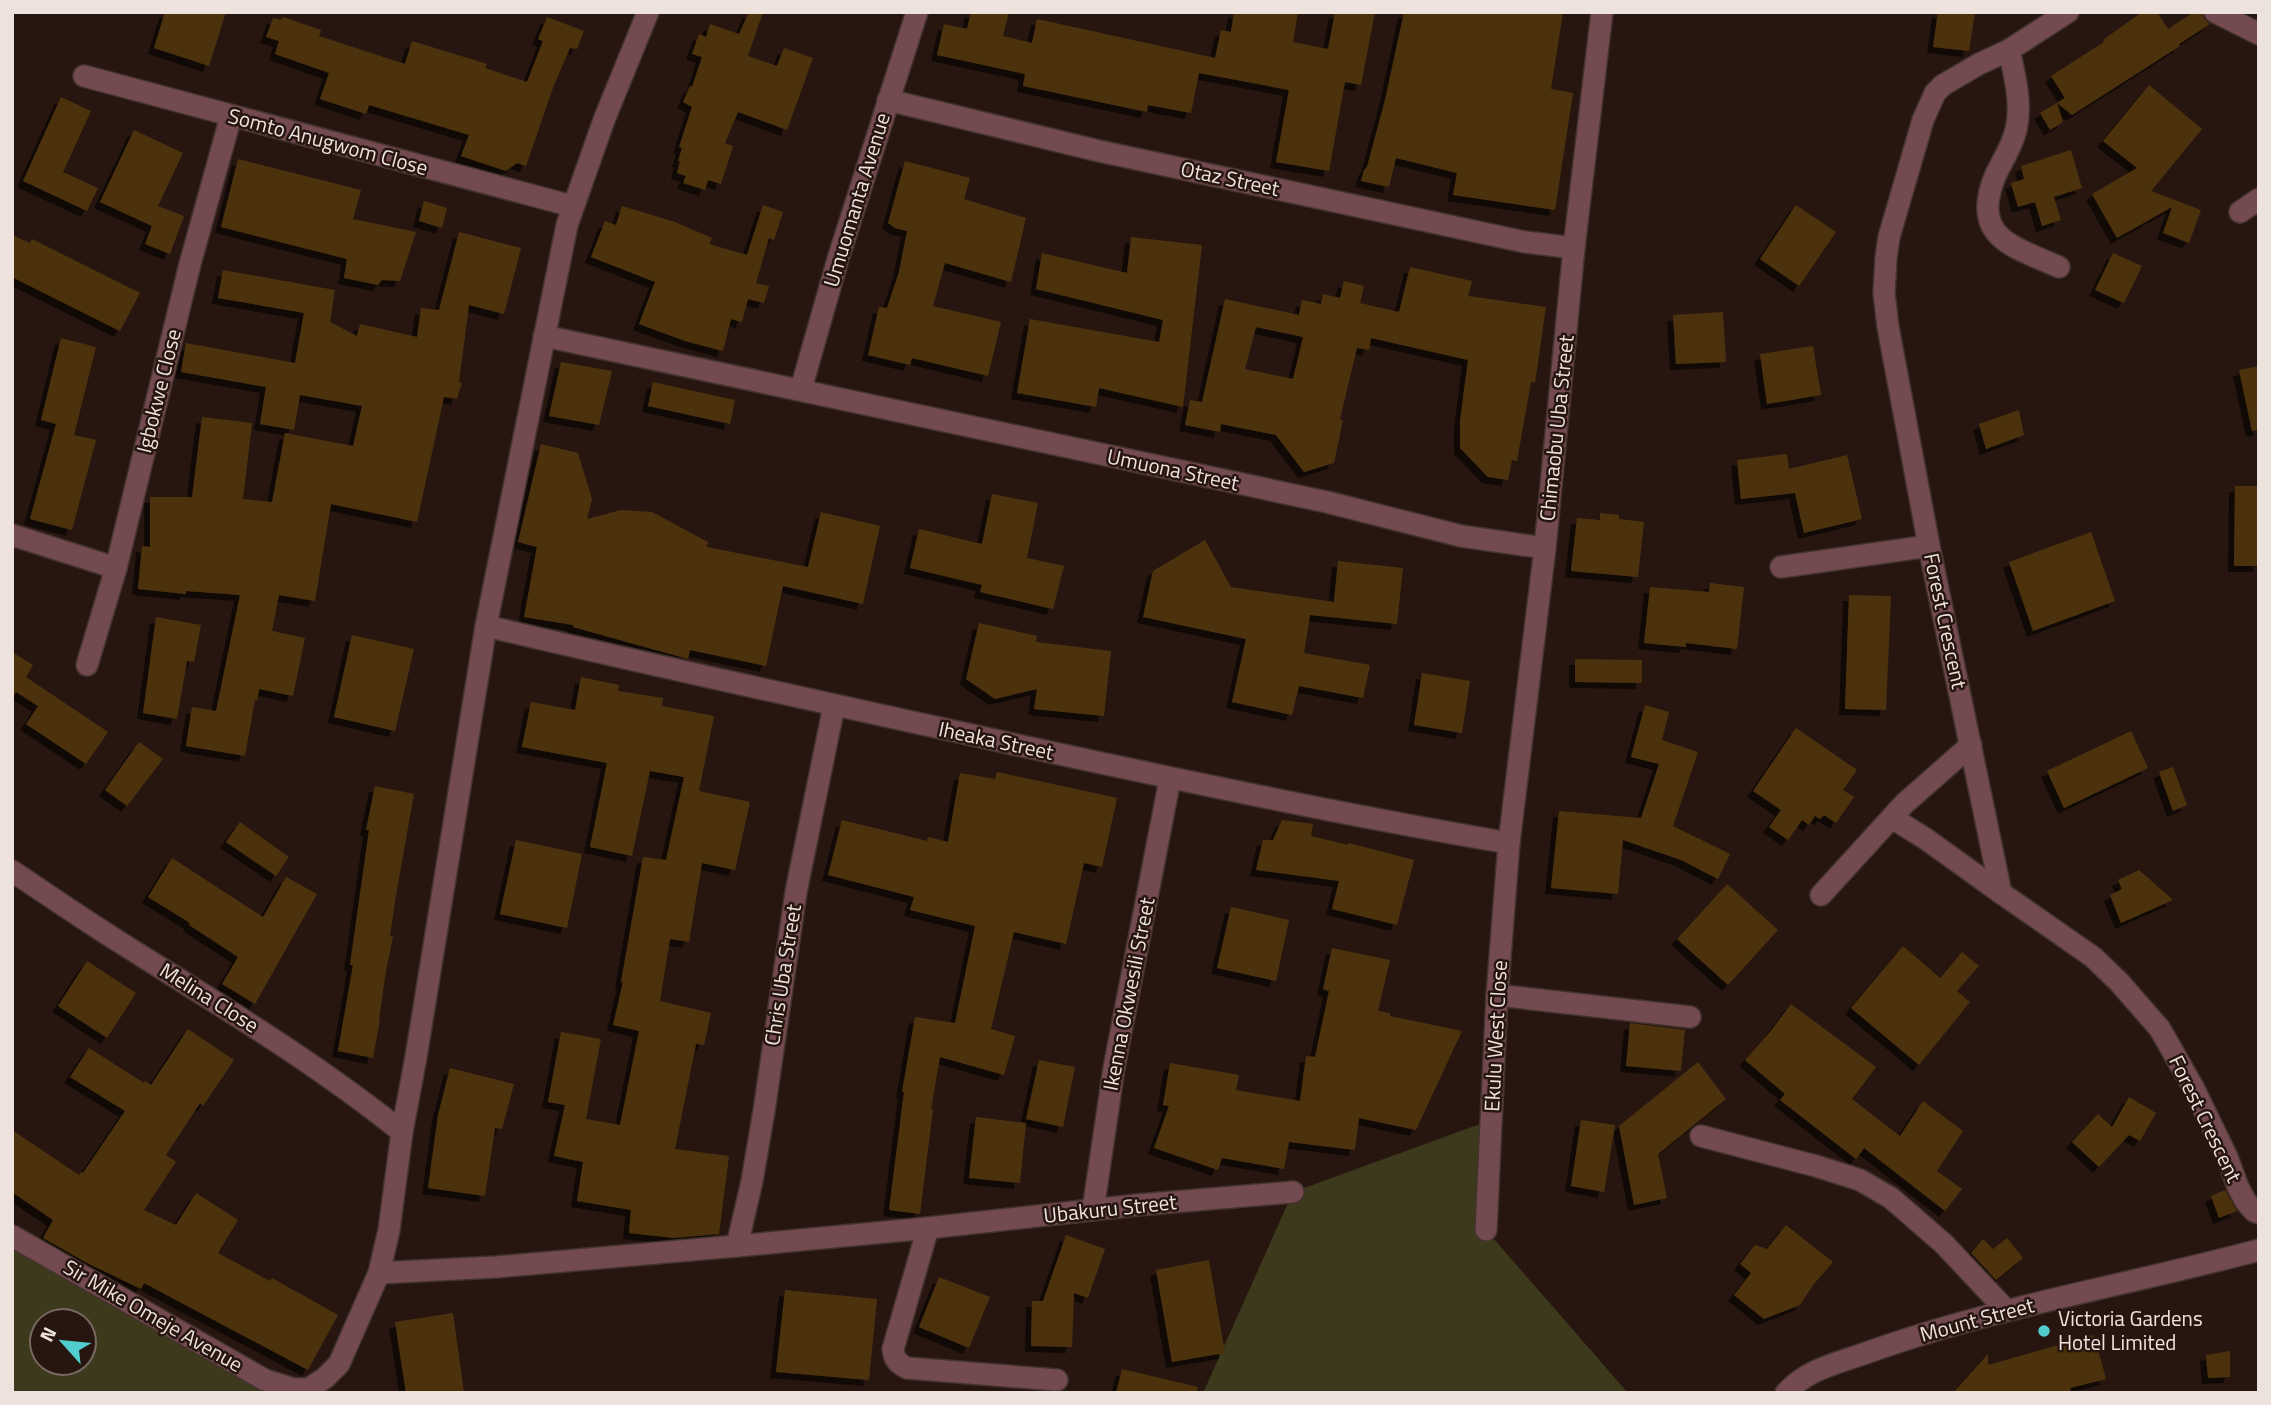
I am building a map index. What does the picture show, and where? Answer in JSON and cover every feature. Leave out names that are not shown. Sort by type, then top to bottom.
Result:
[{"type":"street","name":"Sir Mike Omeje Avenue","points":[[12,1236],[265,1380],[294,1389],[308,1389],[326,1378],[339,1364],[379,1273],[389,1230],[401,1132],[416,1057],[486,626],[572,206],[648,12]]},
{"type":"street","name":"Umuomanta Avenue","points":[[801,389],[838,259],[917,12]]},
{"type":"street","name":"Chimaobu Uba Street","points":[[1509,843],[1545,548],[1574,248],[1602,12]]},
{"type":"street","name":"Forest Crescent","points":[[2068,12],[2009,50],[1944,85],[1935,93],[1923,120],[1889,237],[1884,293],[1888,327],[1929,546],[2001,893],[2093,957],[2160,1029],[2194,1089],[2246,1202],[2259,1213]]},
{"type":"street","points":[[2215,12],[2259,34]]},
{"type":"street","points":[[2009,50],[2018,110],[2016,128],[1991,190],[1988,201],[1989,219],[1997,236],[2059,267]]},
{"type":"street","name":"Somto Anugwom Close","points":[[84,76],[572,206]]},
{"type":"street","name":"Otaz Street","points":[[888,100],[1098,151],[1525,242],[1574,248]]},
{"type":"street","name":"Igbokwe Close","points":[[87,665],[116,568],[187,276],[231,116]]},
{"type":"street","points":[[2240,212],[2259,199]]},
{"type":"street","name":"Umuona Street","points":[[544,336],[1327,502],[1461,536],[1545,548]]},
{"type":"street","points":[[12,535],[116,568]]},
{"type":"street","points":[[1781,566],[1929,546]]},
{"type":"street","name":"Iheaka Street","points":[[486,626],[834,706],[1170,779],[1374,820],[1509,843]]},
{"type":"street","name":"Chris Uba Street","points":[[737,1246],[764,1111],[800,866],[834,706]]},
{"type":"street","points":[[1821,895],[1892,818],[1971,745]]},
{"type":"street","name":"Ikenna Okwesili Street","points":[[1093,1210],[1114,1068],[1170,779]]},
{"type":"street","points":[[1892,818],[2001,893]]},
{"type":"street","name":"Ekulu West Close","points":[[1486,1230],[1497,995],[1509,843]]},
{"type":"street","name":"Melina Close","points":[[12,871],[278,1042],[364,1102],[401,1132]]},
{"type":"street","points":[[1497,995],[1690,1017]]},
{"type":"street","points":[[1701,1136],[1860,1180],[1891,1198],[1944,1244],[2006,1310]]},
{"type":"street","name":"Ubakuru Street","points":[[379,1273],[496,1267],[737,1246],[1137,1205],[1293,1192]]},
{"type":"street","points":[[928,1228],[893,1349],[894,1358],[899,1364],[908,1368],[1057,1380]]},
{"type":"street","name":"Mount Street","points":[[1787,1393],[1794,1384],[1811,1373],[1889,1345],[2006,1310],[2259,1250]]},
{"type":"shaded area","points":[[1491,1120],[1486,1230],[1628,1393],[1203,1393],[1293,1192]]},
{"type":"shaded area","points":[[12,1237],[266,1393],[12,1393]]},
{"type":"building","points":[[165,12],[226,12],[209,66],[154,48]]},
{"type":"building","points":[[749,12],[763,12],[748,56],[777,66],[784,48],[813,58],[787,130],[738,112],[725,143],[733,146],[721,184],[708,180],[705,190],[683,183],[686,176],[677,173],[682,148],[679,147],[692,107],[683,102],[690,86],[692,87],[702,57],[692,54],[699,34],[706,37],[710,24],[739,34]]},
{"type":"building","points":[[971,12],[1009,12],[1003,36],[1032,43],[1037,19],[1215,58],[1221,30],[1231,32],[1234,12],[1298,12],[1293,42],[1328,49],[1335,12],[1375,12],[1361,85],[1345,82],[1329,171],[1276,162],[1289,90],[1199,73],[1191,113],[1148,105],[1147,112],[1023,86],[1025,74],[937,55],[944,24],[967,29]]},
{"type":"building","points":[[1404,12],[1563,12],[1551,89],[1573,93],[1555,210],[1453,195],[1457,173],[1396,158],[1389,187],[1361,181],[1385,100]]},
{"type":"building","points":[[1938,12],[1975,12],[1969,51],[1933,47]]},
{"type":"building","points":[[2142,12],[2157,12],[2168,29],[2194,12],[2202,12],[2204,19],[2210,24],[2072,115],[2057,103],[2063,122],[2050,130],[2040,113],[2065,98],[2051,76],[2104,42],[2103,40]]},
{"type":"building","points":[[283,17],[321,30],[319,36],[405,64],[412,41],[487,64],[485,68],[527,82],[543,41],[538,39],[547,17],[584,31],[577,49],[570,48],[554,85],[526,166],[517,163],[506,171],[461,156],[469,135],[369,105],[366,114],[320,99],[329,73],[275,54],[279,41],[266,37],[273,18],[281,20]]},
{"type":"building","points":[[2149,85],[2202,129],[2151,191],[2201,210],[2189,243],[2163,233],[2172,207],[2117,238],[2092,194],[2137,168],[2103,141]]},
{"type":"building","points":[[61,97],[91,111],[63,172],[98,188],[87,211],[23,181]]},
{"type":"building","points":[[134,130],[183,153],[158,206],[184,216],[170,254],[145,244],[152,226],[100,202]]},
{"type":"building","points":[[2071,150],[2082,188],[2054,197],[2061,220],[2042,226],[2035,202],[2018,207],[2011,183],[2024,179],[2021,166]]},
{"type":"building","points":[[238,159],[361,190],[353,219],[416,232],[400,281],[382,280],[378,285],[344,278],[347,259],[221,227]]},
{"type":"building","points":[[905,161],[970,178],[964,199],[1026,218],[1011,282],[945,263],[933,306],[1001,322],[988,376],[912,358],[910,365],[868,355],[879,307],[887,308],[899,272],[907,231],[888,223]]},
{"type":"building","points":[[424,201],[447,208],[442,228],[419,221]]},
{"type":"building","points":[[763,205],[783,212],[774,240],[769,238],[756,283],[769,286],[764,303],[748,299],[742,322],[731,319],[723,351],[685,341],[639,324],[655,282],[591,257],[605,221],[616,225],[622,206],[675,222],[712,238],[709,244],[747,255]]},
{"type":"building","points":[[1796,205],[1836,232],[1799,286],[1760,259]]},
{"type":"building","points":[[459,232],[521,248],[504,314],[469,305],[459,382],[462,383],[457,399],[444,397],[417,522],[331,504],[315,601],[279,595],[272,631],[305,638],[293,696],[259,689],[245,756],[186,746],[192,707],[216,711],[240,595],[186,591],[186,594],[138,589],[142,546],[150,547],[150,497],[192,497],[202,417],[252,423],[243,499],[272,502],[285,433],[353,446],[362,406],[300,395],[294,430],[260,424],[266,387],[181,372],[186,343],[295,363],[304,313],[218,298],[223,270],[335,290],[330,322],[357,336],[360,324],[417,337],[421,308],[439,310]]},
{"type":"building","points":[[12,235],[30,243],[32,239],[140,293],[120,331],[12,277]]},
{"type":"building","points":[[1131,237],[1202,245],[1183,407],[1099,388],[1096,407],[1017,393],[1030,319],[1159,342],[1163,320],[1036,289],[1042,253],[1127,273]]},
{"type":"building","points":[[2113,253],[2142,266],[2124,303],[2095,290]]},
{"type":"building","points":[[1410,267],[1472,281],[1468,296],[1546,307],[1535,383],[1531,382],[1517,461],[1512,460],[1508,480],[1488,477],[1460,448],[1460,421],[1468,360],[1371,338],[1369,350],[1357,348],[1340,419],[1343,420],[1334,463],[1304,472],[1276,435],[1221,424],[1220,432],[1185,425],[1190,400],[1202,402],[1225,299],[1299,315],[1302,300],[1321,304],[1323,294],[1340,298],[1344,281],[1364,286],[1360,303],[1399,312]],"holes":[[[1256,327],[1303,337],[1293,379],[1245,369]]]},
{"type":"building","points":[[1723,312],[1726,362],[1676,364],[1673,315]]},
{"type":"building","points":[[61,338],[96,347],[74,435],[96,440],[72,530],[30,519],[56,424],[41,420]]},
{"type":"building","points":[[1813,346],[1821,395],[1767,404],[1760,354]]},
{"type":"building","points":[[561,362],[612,371],[599,425],[549,416]]},
{"type":"building","points":[[2259,366],[2259,430],[2252,431],[2239,370]]},
{"type":"building","points":[[653,382],[735,400],[730,424],[648,406]]},
{"type":"building","points":[[2019,410],[2024,435],[1986,449],[1979,424]]},
{"type":"building","points":[[541,444],[578,453],[592,499],[587,519],[621,510],[652,512],[708,542],[707,547],[808,567],[821,512],[880,526],[863,604],[783,586],[766,666],[690,650],[688,659],[573,625],[524,617],[537,547],[518,542]]},
{"type":"building","points":[[1787,454],[1789,469],[1847,455],[1862,519],[1804,533],[1795,493],[1741,499],[1737,460]]},
{"type":"building","points":[[2235,486],[2259,486],[2259,566],[2234,566]]},
{"type":"building","points":[[992,494],[1038,503],[1027,558],[1064,566],[1053,609],[980,592],[982,585],[910,568],[919,529],[982,544]]},
{"type":"building","points":[[1600,513],[1644,522],[1638,577],[1571,571],[1577,518],[1600,520]]},
{"type":"building","points":[[2091,532],[2115,601],[2033,631],[2009,562]]},
{"type":"building","points":[[1205,540],[1231,587],[1334,602],[1338,561],[1403,568],[1397,624],[1310,615],[1304,653],[1370,665],[1363,698],[1299,686],[1292,715],[1232,702],[1246,639],[1143,617],[1153,571]]},
{"type":"building","points":[[1710,583],[1744,587],[1737,649],[1686,643],[1686,647],[1644,643],[1650,587],[1709,592]]},
{"type":"building","points":[[1849,595],[1891,596],[1886,710],[1845,709]]},
{"type":"building","points":[[156,617],[201,625],[194,662],[187,661],[177,719],[143,713]]},
{"type":"building","points":[[979,623],[1037,636],[1036,642],[1111,651],[1104,716],[1034,709],[1037,689],[995,699],[966,679]]},
{"type":"building","points":[[352,635],[414,649],[395,731],[334,717]]},
{"type":"building","points":[[12,652],[33,665],[26,677],[108,732],[86,764],[26,724],[38,706],[16,692],[12,698]]},
{"type":"building","points":[[1575,659],[1642,660],[1642,683],[1575,682]]},
{"type":"building","points":[[1422,673],[1470,681],[1462,733],[1414,725]]},
{"type":"building","points":[[581,677],[619,685],[618,691],[663,698],[662,706],[714,716],[699,791],[750,802],[735,870],[702,863],[689,942],[670,939],[660,1001],[711,1013],[704,1045],[696,1044],[675,1149],[729,1156],[719,1234],[674,1238],[629,1233],[631,1210],[577,1201],[583,1162],[554,1156],[565,1105],[548,1102],[561,1032],[601,1039],[586,1119],[620,1125],[639,1031],[613,1025],[623,982],[643,857],[666,860],[684,777],[650,771],[632,856],[590,847],[607,763],[522,747],[531,702],[575,710]]},
{"type":"building","points":[[1645,705],[1669,712],[1662,740],[1698,752],[1673,826],[1730,854],[1718,879],[1681,860],[1623,840],[1618,894],[1551,888],[1559,811],[1641,818],[1659,764],[1631,757]]},
{"type":"building","points":[[1796,728],[1857,770],[1843,790],[1854,797],[1836,823],[1824,815],[1820,819],[1815,816],[1809,825],[1802,820],[1788,840],[1769,827],[1781,810],[1753,791]]},
{"type":"building","points":[[2131,731],[2148,768],[2064,808],[2047,771]]},
{"type":"building","points":[[139,742],[163,759],[127,806],[105,790]]},
{"type":"building","points":[[2173,767],[2187,805],[2173,811],[2159,772]]},
{"type":"building","points":[[997,772],[1117,798],[1102,867],[1084,863],[1066,944],[1014,932],[991,1029],[1015,1036],[1004,1075],[940,1057],[931,1109],[920,1214],[889,1210],[902,1092],[915,1017],[955,1023],[975,926],[910,910],[914,897],[828,875],[842,820],[927,841],[928,837],[948,842],[960,773],[995,779]]},
{"type":"building","points":[[375,786],[414,794],[396,895],[390,936],[393,937],[373,1058],[338,1051],[353,965],[350,965],[369,830],[366,830]]},
{"type":"building","points":[[1282,820],[1313,824],[1311,836],[1414,860],[1397,925],[1332,909],[1339,881],[1256,870],[1263,840],[1273,840]]},
{"type":"building","points":[[240,822],[289,857],[276,876],[226,842]]},
{"type":"building","points":[[516,840],[582,854],[567,928],[500,914]]},
{"type":"building","points":[[172,858],[263,917],[286,877],[317,894],[255,1004],[222,984],[238,957],[148,897]]},
{"type":"building","points":[[2139,870],[2173,900],[2121,923],[2110,895],[2122,889],[2118,880]]},
{"type":"building","points":[[1727,884],[1778,930],[1728,985],[1677,939]]},
{"type":"building","points":[[1231,907],[1289,920],[1276,981],[1217,968]]},
{"type":"building","points":[[1903,946],[1940,978],[1962,952],[1979,966],[1957,991],[1970,1002],[1919,1065],[1851,1008]]},
{"type":"building","points":[[1332,948],[1390,960],[1378,1011],[1462,1031],[1416,1130],[1359,1118],[1355,1150],[1289,1142],[1284,1169],[1222,1158],[1218,1170],[1154,1148],[1169,1106],[1163,1105],[1170,1063],[1239,1075],[1236,1090],[1300,1101],[1306,1056],[1315,1057],[1329,991],[1323,989]]},
{"type":"building","points":[[87,961],[136,993],[107,1038],[58,1006]]},
{"type":"building","points":[[1791,1004],[1876,1067],[1852,1099],[1900,1136],[1923,1101],[1963,1131],[1937,1171],[1962,1189],[1945,1211],[1864,1148],[1856,1159],[1780,1100],[1785,1094],[1745,1060]]},
{"type":"building","points":[[1630,1023],[1685,1030],[1681,1071],[1626,1066]]},
{"type":"building","points":[[188,1029],[234,1060],[203,1106],[200,1103],[166,1155],[176,1162],[144,1210],[176,1225],[196,1193],[238,1220],[218,1253],[270,1281],[272,1278],[338,1315],[308,1370],[144,1283],[141,1289],[43,1238],[53,1220],[12,1192],[12,1130],[79,1175],[125,1111],[70,1077],[89,1048],[151,1085]]},
{"type":"building","points":[[1039,1060],[1075,1067],[1063,1127],[1026,1119]]},
{"type":"building","points":[[1698,1062],[1726,1099],[1658,1154],[1667,1198],[1634,1205],[1619,1126]]},
{"type":"building","points":[[450,1068],[514,1084],[502,1129],[495,1128],[485,1196],[428,1188],[438,1115]]},
{"type":"building","points":[[2129,1097],[2156,1113],[2140,1141],[2129,1135],[2099,1167],[2072,1142],[2098,1114],[2112,1127]]},
{"type":"building","points":[[976,1117],[1026,1123],[1020,1183],[969,1178]]},
{"type":"building","points":[[1581,1120],[1615,1125],[1604,1192],[1571,1186]]},
{"type":"building","points":[[2225,1190],[2237,1211],[2219,1218],[2211,1196]]},
{"type":"building","points":[[1786,1225],[1833,1262],[1800,1305],[1764,1319],[1734,1295],[1751,1273],[1740,1264],[1755,1245],[1767,1249]]},
{"type":"building","points":[[1066,1235],[1105,1249],[1088,1298],[1074,1293],[1072,1347],[1031,1346],[1032,1301],[1043,1301]]},
{"type":"building","points":[[2007,1238],[2023,1258],[1996,1280],[1971,1253],[1983,1239],[1993,1249]]},
{"type":"building","points":[[1209,1260],[1225,1353],[1172,1362],[1156,1270]]},
{"type":"building","points":[[939,1277],[990,1297],[969,1348],[919,1327]]},
{"type":"building","points":[[785,1290],[877,1299],[869,1380],[776,1372]]},
{"type":"building","points":[[453,1313],[464,1393],[406,1393],[395,1322]]},
{"type":"building","points":[[2094,1335],[2106,1379],[2070,1388],[2071,1393],[1953,1393],[1988,1354],[1988,1365]]},
{"type":"building","points":[[2230,1351],[2230,1377],[2208,1378],[2206,1355]]},
{"type":"building","points":[[1122,1369],[1198,1387],[1197,1393],[1116,1393]]},
{"type":"place","name":"Victoria Gardens Hotel Limited","points":[[2044,1331]]}]
